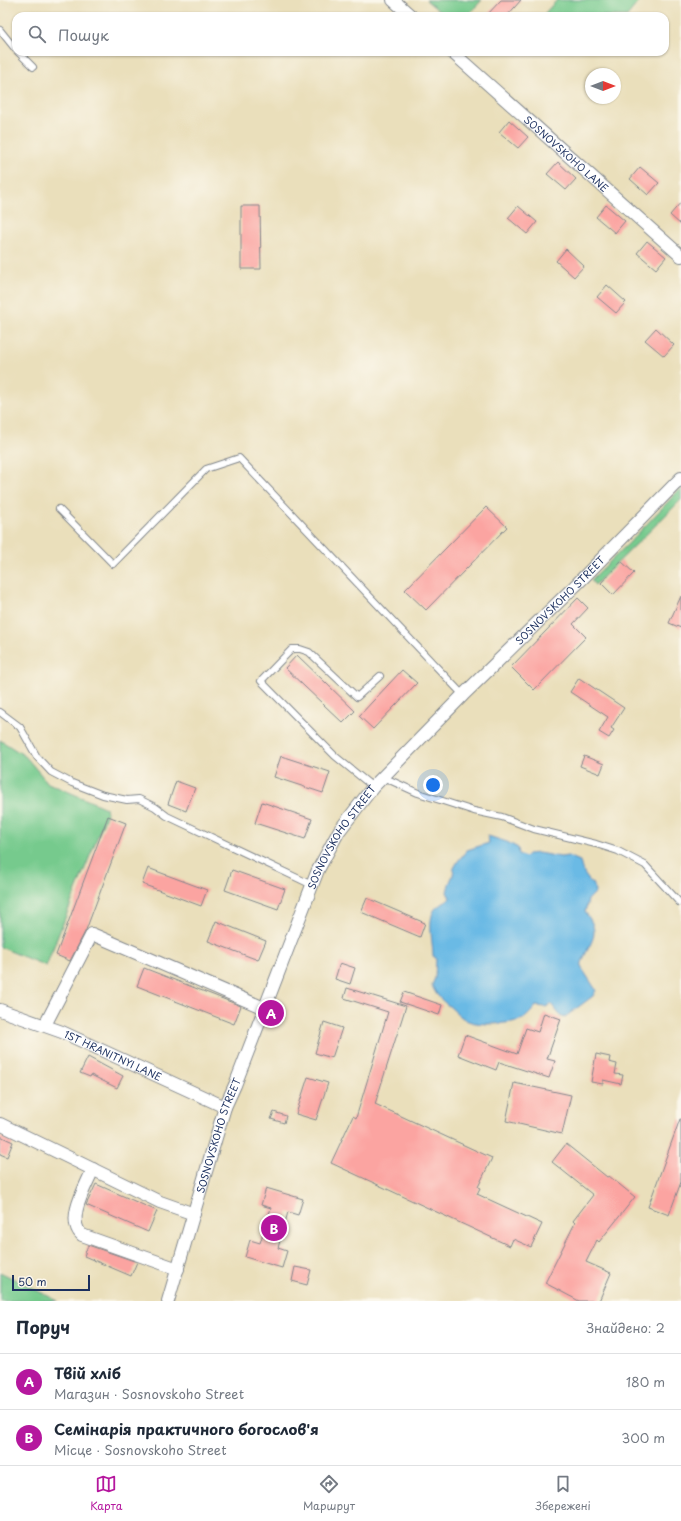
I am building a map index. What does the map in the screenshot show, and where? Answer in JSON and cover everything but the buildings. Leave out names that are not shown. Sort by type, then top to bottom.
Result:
[{"type":"street","points":[[394,0],[408,12]]},
{"type":"street","name":"SOSNOVSKOHO LANE","points":[[456,56],[681,256]]},
{"type":"street","name":"SOSNOVSKOHO STREET","points":[[168,1301],[225,1107],[235,1085],[318,870],[339,831],[373,787],[463,695],[681,478]]},
{"type":"street","points":[[45,1025],[92,934],[264,1008]]},
{"type":"street","name":"1ST HRANITNYI LANE","points":[[0,1010],[45,1025],[225,1107]]},
{"type":"street","points":[[0,1124],[160,1202],[194,1214]]},
{"type":"street","points":[[93,1169],[75,1216],[74,1222],[78,1231],[82,1235],[178,1269]]},
{"type":"lane","points":[[0,30],[12,45]]},
{"type":"lane","points":[[22,56],[34,68]]},
{"type":"lane","points":[[59,509],[113,564],[206,469],[239,458],[463,695]]},
{"type":"lane","points":[[373,787],[330,752],[261,681],[292,649],[300,649],[309,652],[357,697],[380,676]]},
{"type":"lane","points":[[0,712],[20,727],[37,757],[51,772],[72,783],[103,795],[127,800],[139,799],[155,807],[166,816],[312,885]]},
{"type":"lane","points":[[383,777],[418,793],[467,809],[502,817],[534,829],[618,851],[645,865],[679,902]]},
{"type":"green space","points":[[426,0],[482,0],[471,12],[440,12]]},
{"type":"green space","points":[[557,0],[640,0],[630,12],[546,12]]},
{"type":"green space","points":[[681,488],[681,500],[595,585],[591,580],[629,543]]},
{"type":"green space","points":[[0,740],[25,756],[48,783],[106,808],[107,813],[46,966],[0,947]]},
{"type":"green space","points":[[0,1272],[58,1301],[0,1301]]},
{"type":"water","points":[[488,836],[507,842],[518,848],[519,854],[525,857],[528,854],[538,853],[561,857],[568,856],[580,861],[585,874],[594,885],[595,893],[588,900],[585,912],[594,928],[594,934],[581,967],[596,990],[593,996],[565,1017],[560,1015],[551,1004],[546,1007],[536,1006],[527,1016],[518,1021],[496,1024],[473,1023],[465,1020],[458,1014],[441,999],[433,988],[432,985],[435,978],[436,958],[433,956],[431,930],[432,916],[437,907],[450,898],[447,892],[454,868],[458,861],[467,850],[489,843]]},
{"type":"place","name":"Твій хліб","points":[[271,1013]]},
{"type":"place","name":"Семінарія практичного богослов'я","points":[[274,1228]]}]
